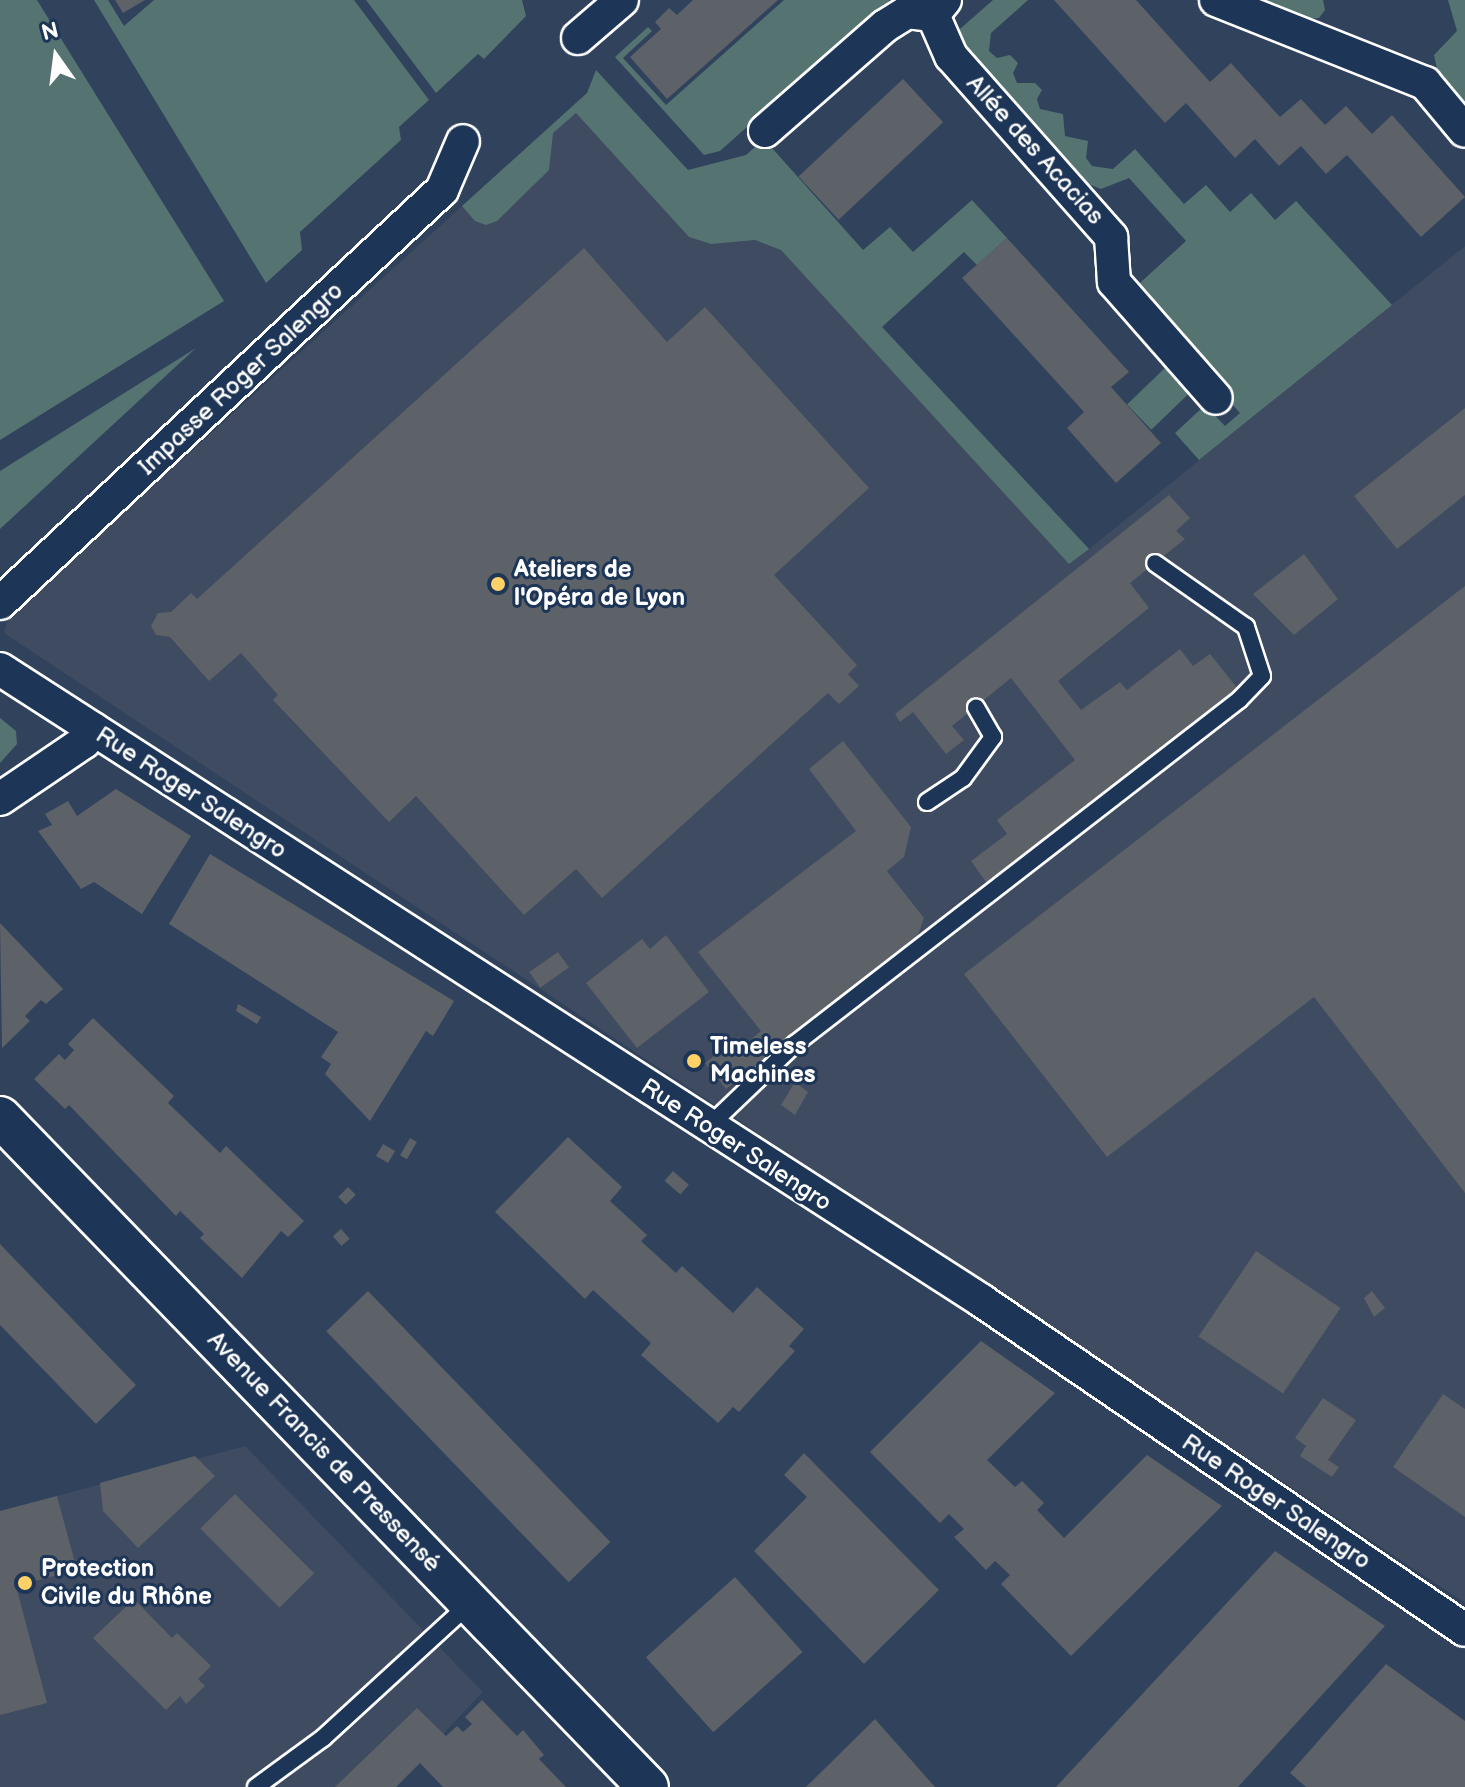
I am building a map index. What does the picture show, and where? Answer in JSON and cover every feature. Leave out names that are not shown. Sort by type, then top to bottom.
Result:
[{"type":"street","points":[[578,38],[622,0]]},
{"type":"street","points":[[1216,0],[1425,83],[1465,131]]},
{"type":"street","name":"Allée des Acacias","points":[[765,131],[885,26],[907,12],[939,7],[951,56],[1111,237],[1114,282],[1216,398]]},
{"type":"street","name":"Impasse Roger Salengro","points":[[0,603],[442,190],[463,141]]},
{"type":"street","name":"Rue Roger Salengro","points":[[0,669],[982,1301],[1465,1630]]},
{"type":"street","points":[[0,799],[84,742],[93,729]]},
{"type":"street","name":"Avenue Francis de Pressensé","points":[[0,1117],[648,1787]]},
{"type":"lane","points":[[708,1127],[795,1044],[1239,700],[1262,676],[1246,627],[1155,563]]},
{"type":"lane","points":[[927,802],[963,778],[993,737],[976,707]]},
{"type":"lane","points":[[256,1787],[323,1738],[470,1603]]},
{"type":"shaded area","points":[[587,93],[713,228],[754,189],[1089,549],[1465,246],[1465,1603],[4,633],[8,617]]},
{"type":"shaded area","points":[[245,1446],[483,1692],[393,1787],[0,1787],[0,1511]]},
{"type":"green space","points":[[0,0],[37,0],[224,301],[0,440]]},
{"type":"green space","points":[[94,0],[108,0],[124,26],[154,0],[354,0],[429,100],[399,127],[401,140],[300,232],[302,250],[266,283]]},
{"type":"green space","points":[[366,0],[522,0],[526,16],[484,59],[478,54],[436,93]]},
{"type":"green space","points":[[784,0],[890,0],[720,151],[704,155],[615,57],[648,27],[652,31],[623,58],[666,105]]},
{"type":"green space","points":[[993,0],[1028,0],[991,33],[989,51],[997,58],[1010,55],[1018,63],[1013,73],[1017,83],[1035,83],[1042,90],[1037,99],[1040,109],[1063,114],[1065,136],[1088,141],[1086,158],[1092,166],[1113,169],[1135,149],[1184,204],[1206,185],[1230,212],[1251,193],[1275,220],[1296,201],[1392,305],[1199,460],[1175,433],[1205,405],[1225,426],[1240,413],[1130,292],[1186,241],[1129,178],[1101,189],[1081,181],[952,36]]},
{"type":"green space","points":[[1250,0],[1323,0],[1325,10],[1319,18],[1307,19]]},
{"type":"green space","points":[[1448,0],[1465,0],[1465,112],[1439,78],[1434,55],[1457,31]]},
{"type":"green space","points":[[596,70],[688,170],[746,155],[764,139],[863,250],[890,227],[913,252],[972,200],[1007,238],[977,265],[964,252],[882,327],[1089,549],[1069,564],[781,250],[755,240],[711,244],[689,237],[576,113],[553,133],[549,170],[497,221],[486,225],[475,221],[462,206],[587,93]]},
{"type":"green space","points":[[196,348],[0,529],[0,471]]},
{"type":"green space","points":[[1168,365],[1192,390],[1151,430],[1127,405]]},
{"type":"green space","points":[[0,718],[16,731],[17,744],[0,763]]},
{"type":"building","points":[[115,0],[145,0],[123,13]]},
{"type":"building","points":[[693,0],[778,0],[667,99],[630,57],[661,29],[655,22],[669,8],[677,15]]},
{"type":"building","points":[[1054,0],[1136,0],[1210,82],[1231,63],[1280,117],[1301,99],[1325,125],[1346,106],[1372,134],[1392,115],[1465,197],[1421,237],[1347,155],[1326,174],[1301,146],[1279,166],[1255,139],[1235,158],[1186,103],[1165,123]]},
{"type":"building","points":[[903,79],[943,122],[839,220],[798,177]]},
{"type":"building","points":[[1007,238],[1129,372],[1111,387],[1161,443],[1116,483],[1067,428],[1084,412],[962,278]]},
{"type":"building","name":"Ateliers de l'Opéra de Lyon","points":[[584,248],[667,342],[705,307],[869,488],[774,575],[857,665],[848,674],[859,686],[839,704],[828,693],[602,898],[576,869],[524,915],[416,796],[389,822],[273,700],[278,695],[241,653],[209,681],[170,637],[156,635],[151,626],[158,613],[171,612],[191,593],[197,599]]},
{"type":"building","points":[[1465,408],[1465,495],[1397,549],[1354,496]]},
{"type":"building","points":[[1169,495],[1190,518],[1176,531],[1185,539],[1130,583],[1149,608],[1058,681],[1081,710],[1120,682],[1127,690],[1180,649],[1193,666],[1210,654],[1239,690],[988,885],[971,861],[1007,834],[997,820],[1075,760],[1011,678],[952,726],[964,740],[946,754],[913,712],[900,722],[895,714]]},
{"type":"building","points":[[1304,554],[1338,599],[1294,635],[1253,594]]},
{"type":"building","points":[[1465,586],[1465,1193],[1314,997],[1107,1157],[964,974]]},
{"type":"building","points":[[843,741],[911,827],[904,857],[887,871],[924,918],[916,941],[726,1089],[705,1063],[738,1037],[744,1045],[761,1031],[698,952],[856,831],[809,769]]},
{"type":"building","points":[[116,789],[191,836],[142,914],[94,882],[81,889],[38,831],[52,825],[45,814],[68,801],[77,816]]},
{"type":"building","points":[[210,854],[454,1001],[433,1036],[426,1031],[370,1121],[325,1074],[331,1064],[321,1057],[338,1032],[169,924]]},
{"type":"building","points":[[0,923],[63,989],[46,1004],[41,1000],[25,1016],[30,1021],[2,1048]]},
{"type":"building","points":[[666,935],[709,992],[637,1048],[586,983],[642,939],[650,949]]},
{"type":"building","points":[[558,952],[569,968],[540,988],[529,972]]},
{"type":"building","points":[[238,1004],[261,1017],[257,1024],[236,1011]]},
{"type":"building","points":[[93,1018],[174,1096],[168,1103],[220,1153],[226,1146],[304,1221],[288,1237],[281,1231],[242,1278],[200,1238],[204,1234],[180,1211],[176,1216],[69,1105],[65,1109],[34,1079],[59,1054],[65,1060],[74,1050],[68,1044]]},
{"type":"building","points":[[795,1082],[808,1092],[795,1115],[781,1105]]},
{"type":"building","points":[[568,1137],[622,1187],[610,1201],[647,1235],[641,1241],[676,1273],[682,1266],[733,1313],[757,1287],[804,1329],[789,1346],[795,1351],[739,1412],[733,1407],[718,1423],[641,1355],[651,1343],[593,1290],[585,1299],[495,1212]]},
{"type":"building","points":[[410,1138],[417,1142],[407,1159],[400,1155]]},
{"type":"building","points":[[383,1144],[395,1151],[388,1163],[376,1156]]},
{"type":"building","points":[[673,1171],[689,1185],[680,1195],[664,1181]]},
{"type":"building","points":[[348,1187],[356,1195],[346,1205],[338,1197]]},
{"type":"building","points":[[341,1229],[350,1239],[342,1246],[333,1236]]},
{"type":"building","points":[[0,1244],[136,1385],[96,1424],[0,1325]]},
{"type":"building","points":[[1256,1251],[1341,1308],[1283,1393],[1198,1336]]},
{"type":"building","points":[[368,1291],[610,1542],[569,1582],[326,1331]]},
{"type":"building","points":[[1372,1291],[1385,1308],[1374,1317],[1364,1298]]},
{"type":"building","points":[[981,1341],[1055,1393],[987,1460],[1015,1487],[1022,1481],[1044,1503],[1037,1510],[1064,1538],[1147,1455],[1222,1506],[1071,1656],[1001,1584],[1010,1575],[995,1561],[986,1570],[954,1537],[964,1529],[949,1514],[940,1523],[870,1452]]},
{"type":"building","points":[[1443,1394],[1465,1409],[1465,1517],[1393,1467]]},
{"type":"building","points":[[1323,1398],[1356,1420],[1328,1460],[1339,1467],[1332,1477],[1300,1456],[1306,1446],[1295,1438]]},
{"type":"building","points":[[804,1453],[939,1590],[864,1664],[754,1551],[807,1497],[784,1475]]},
{"type":"building","points":[[195,1456],[215,1476],[138,1548],[103,1511],[100,1483]]},
{"type":"building","points":[[235,1494],[314,1573],[280,1608],[200,1529]]},
{"type":"building","points":[[57,1496],[77,1570],[16,1586],[47,1703],[0,1715],[0,1511]]},
{"type":"building","points":[[1275,1551],[1385,1626],[1238,1787],[1056,1787]]},
{"type":"building","points":[[735,1577],[803,1652],[713,1732],[646,1657]]},
{"type":"building","points":[[134,1599],[172,1638],[177,1633],[211,1666],[198,1679],[205,1686],[186,1704],[180,1696],[166,1710],[93,1638]]},
{"type":"building","points":[[1386,1664],[1465,1721],[1465,1787],[1306,1787],[1290,1773]]},
{"type":"building","points":[[482,1700],[517,1736],[523,1730],[544,1755],[539,1759],[566,1787],[443,1787],[420,1763],[396,1787],[335,1787],[417,1708],[446,1736],[457,1726],[463,1732],[472,1724],[465,1717]]},
{"type":"building","points":[[875,1719],[935,1787],[806,1787]]},
{"type":"place","name":"Ateliers de l'Opéra de Lyon","points":[[498,584]]},
{"type":"place","name":"Timeless Machines","points":[[694,1061]]},
{"type":"place","name":"Protection Civile du Rhône","points":[[25,1583]]}]
